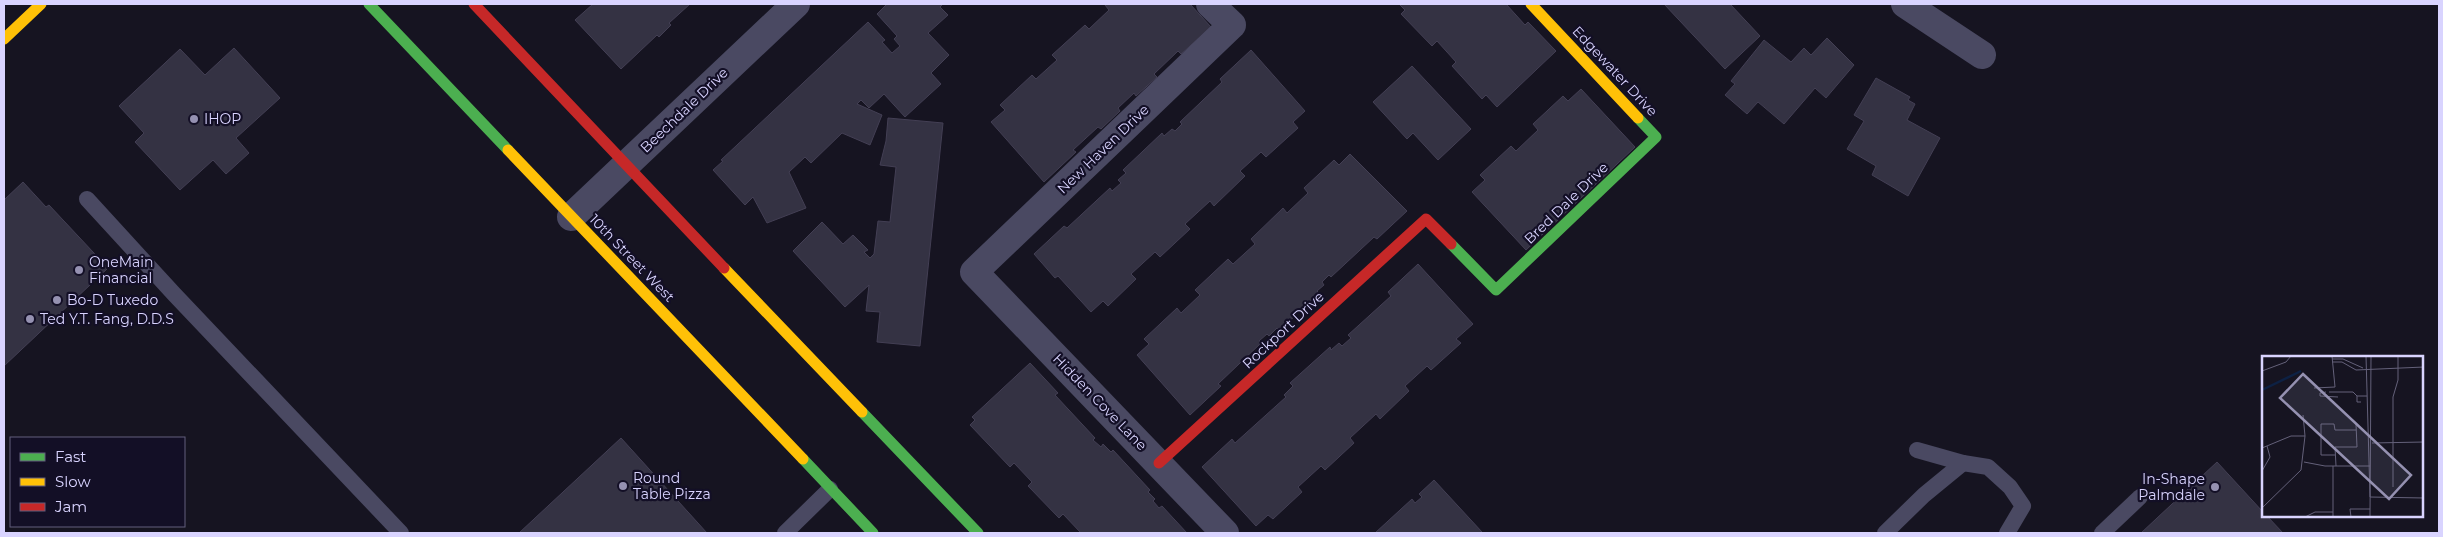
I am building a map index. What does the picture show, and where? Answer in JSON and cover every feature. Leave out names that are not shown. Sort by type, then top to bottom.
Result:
[{"type":"main road","points":[[4,38],[41,4]]},
{"type":"main road","name":"10th Street West","points":[[369,4],[873,533]]},
{"type":"main road","points":[[474,4],[626,166],[978,533]]},
{"type":"main road","name":"Edgewater Drive","points":[[1531,4],[1656,137]]},
{"type":"main road","name":"Bred Dale Drive","points":[[1426,219],[1496,290],[1656,137]]},
{"type":"main road","name":"Rockport Drive","points":[[1159,463],[1426,219]]},
{"type":"street","name":"Beechdale Drive","points":[[571,216],[796,4]]},
{"type":"street","name":"New Haven Drive","points":[[974,272],[1232,26],[1210,4]]},
{"type":"street","points":[[1905,4],[1982,55]]},
{"type":"street","name":"Hidden Cove Lane","points":[[974,272],[1225,533]]},
{"type":"lane","points":[[87,199],[174,294],[401,533]]},
{"type":"lane","points":[[1917,450],[1988,468],[2010,487],[2023,506],[2007,533]]},
{"type":"lane","points":[[1885,533],[1924,495],[1963,463]]},
{"type":"lane","points":[[785,533],[830,489]]},
{"type":"lane","points":[[2102,533],[2140,497]]},
{"type":"building","points":[[593,4],[690,4],[669,23],[671,25],[659,37],[657,35],[621,69],[575,20]]},
{"type":"building","points":[[887,4],[943,4],[940,7],[948,15],[928,33],[949,55],[931,73],[941,84],[905,117],[884,94],[869,108],[861,100],[857,104],[882,115],[870,145],[842,133],[811,163],[805,157],[789,172],[806,208],[767,223],[753,197],[745,205],[713,170],[723,161],[721,160],[868,22],[885,40],[882,42],[892,53],[900,46],[894,39],[897,36],[877,14]]},
{"type":"building","points":[[1190,4],[1211,27],[1181,54],[1178,51],[1154,74],[1157,77],[1136,96],[1134,93],[1118,108],[1120,111],[1101,129],[1098,127],[1073,150],[1076,152],[1044,182],[991,122],[1005,110],[1000,105],[1032,75],[1036,79],[1057,60],[1052,55],[1085,25],[1089,29],[1109,10],[1105,5]]},
{"type":"building","points":[[1399,4],[1506,4],[1525,25],[1528,22],[1556,51],[1497,107],[1486,95],[1482,99],[1452,66],[1456,62],[1437,41],[1432,46],[1401,14],[1405,10]]},
{"type":"building","points":[[1664,4],[1730,4],[1760,36],[1725,69]]},
{"type":"building","points":[[1827,38],[1854,65],[1826,98],[1815,88],[1784,124],[1758,102],[1747,114],[1725,95],[1735,84],[1731,81],[1764,40],[1791,62],[1804,48],[1811,55]]},
{"type":"building","name":"IHOP","points":[[234,48],[280,98],[236,138],[249,153],[226,174],[213,160],[180,190],[135,142],[144,133],[119,106],[180,49],[205,75]]},
{"type":"building","points":[[1251,50],[1305,111],[1293,122],[1298,128],[1266,157],[1261,152],[1240,171],[1245,176],[1214,206],[1210,201],[1185,224],[1190,229],[1160,257],[1155,252],[1131,274],[1136,279],[1108,306],[1103,301],[1091,312],[1058,276],[1055,278],[1034,254],[1064,226],[1067,228],[1110,188],[1112,191],[1121,183],[1118,180],[1126,173],[1123,170],[1162,133],[1164,136],[1172,129],[1175,131],[1182,124],[1180,122],[1222,82],[1220,79]]},
{"type":"building","points":[[1412,66],[1471,129],[1438,160],[1413,133],[1407,139],[1373,102]]},
{"type":"building","points":[[1876,78],[1910,97],[1908,100],[1915,104],[1907,120],[1940,138],[1908,196],[1872,175],[1876,166],[1847,149],[1864,121],[1854,115]]},
{"type":"building","points":[[1581,89],[1635,147],[1526,250],[1472,192],[1485,180],[1480,175],[1511,146],[1516,151],[1538,130],[1533,124],[1563,96],[1568,101]]},
{"type":"building","points":[[888,118],[943,123],[920,346],[877,342],[880,312],[866,311],[869,285],[845,307],[793,251],[822,222],[843,244],[853,235],[868,250],[864,252],[870,258],[874,254],[878,221],[890,222],[896,167],[880,165],[886,141]]},
{"type":"building","points":[[1350,154],[1407,211],[1377,239],[1374,237],[1331,277],[1329,275],[1322,282],[1324,285],[1317,291],[1319,293],[1279,331],[1277,328],[1269,336],[1267,334],[1259,341],[1261,343],[1218,384],[1221,386],[1190,415],[1137,355],[1149,344],[1144,339],[1177,308],[1181,313],[1200,295],[1195,290],[1228,259],[1233,264],[1255,244],[1251,239],[1283,208],[1287,213],[1308,193],[1304,188],[1334,160],[1339,165]]},
{"type":"building","points":[[23,182],[46,207],[49,205],[108,268],[4,366],[4,200]]},
{"type":"building","points":[[1418,264],[1473,324],[1456,339],[1461,343],[1431,370],[1427,366],[1405,386],[1409,391],[1380,419],[1376,414],[1350,438],[1354,443],[1325,470],[1321,466],[1298,487],[1302,492],[1273,519],[1268,515],[1256,526],[1202,467],[1232,439],[1235,443],[1286,397],[1284,395],[1293,386],[1290,383],[1330,347],[1331,350],[1339,343],[1342,346],[1351,338],[1348,335],[1391,296],[1388,292]]},
{"type":"building","points":[[1030,363],[1058,393],[1055,395],[1095,438],[1093,440],[1101,447],[1103,444],[1111,452],[1113,450],[1150,490],[1148,492],[1155,499],[1153,501],[1159,508],[1162,506],[1187,533],[1081,533],[1063,514],[1059,518],[1028,486],[1032,482],[1014,463],[1010,467],[970,425],[975,420],[972,417]]},
{"type":"building","points":[[621,438],[707,533],[519,533]]},
{"type":"building","name":"In-Shape Palmdale","points":[[2217,462],[2262,511],[2262,517],[2268,517],[2283,533],[2141,533]]},
{"type":"building","points":[[1434,480],[1481,533],[1375,533],[1412,499],[1415,503],[1422,497],[1419,494]]},
{"type":"traffic: fast","points":[[369,4],[508,150]]},
{"type":"traffic: fast","points":[[1451,244],[1496,290],[1656,137],[1638,118]]},
{"type":"traffic: fast","points":[[862,412],[978,533]]},
{"type":"traffic: fast","points":[[803,459],[873,533]]},
{"type":"traffic: slow","points":[[4,39],[41,4]]},
{"type":"traffic: slow","points":[[1531,4],[1638,118]]},
{"type":"traffic: slow","points":[[508,150],[803,459]]},
{"type":"traffic: slow","points":[[724,268],[862,412]]},
{"type":"traffic: jam","points":[[474,4],[724,268]]},
{"type":"traffic: jam","points":[[1159,463],[1426,219],[1451,244]]},
{"type":"place","name":"IHOP","points":[[194,119]]},
{"type":"place","name":"OneMain Financial","points":[[79,270]]},
{"type":"place","name":"Bo-D Tuxedo","points":[[57,300]]},
{"type":"place","name":"Ted Y.T. Fang, D.D.S","points":[[30,319]]},
{"type":"place","name":"Round Table Pizza","points":[[623,486]]},
{"type":"place","name":"In-Shape Palmdale","points":[[2215,487]]}]
